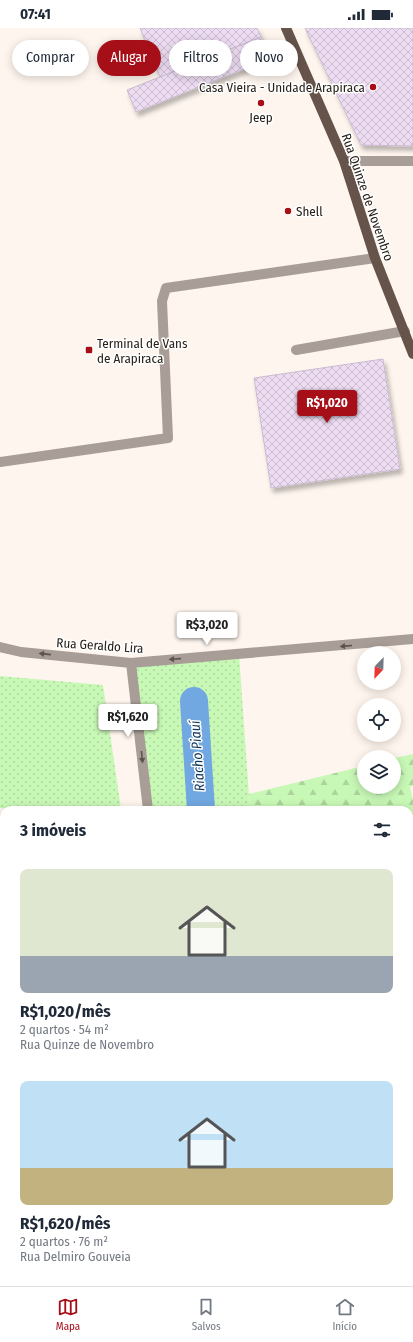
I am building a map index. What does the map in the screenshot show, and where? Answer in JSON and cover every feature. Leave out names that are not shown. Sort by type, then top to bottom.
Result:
[{"type":"main road","name":"Rua Quinze de Novembro","points":[[286,28],[344,161],[375,258],[413,354]]},
{"type":"street","points":[[344,161],[413,161]]},
{"type":"street","points":[[0,462],[168,438],[162,300],[166,288],[375,258]]},
{"type":"street","points":[[296,350],[405,331]]},
{"type":"street","name":"Rua Geraldo Lira","points":[[0,647],[21,652],[131,663],[413,639]]},
{"type":"street","points":[[131,663],[148,806]]},
{"type":"green space","points":[[239,654],[250,806],[148,806],[131,663]]},
{"type":"green space","points":[[0,676],[103,685],[121,806],[0,806]]},
{"type":"green space","points":[[413,754],[413,786],[410,787],[413,806],[250,806],[249,794],[357,768],[357,794],[401,794],[401,757]]},
{"type":"building","points":[[140,28],[257,28],[261,37],[253,40],[240,40],[240,45],[232,48],[232,40],[169,40],[169,73],[160,77],[161,40],[145,40]]},
{"type":"building","name":"Casa Vieira - Unidade Arapiraca","points":[[305,28],[413,28],[413,146],[361,145]]},
{"type":"building","points":[[261,37],[262,40],[253,40]]},
{"type":"building","points":[[240,45],[240,71],[232,74],[232,48]]},
{"type":"building","points":[[169,73],[169,76],[226,76],[136,112],[127,90]]},
{"type":"building","points":[[383,359],[400,469],[271,488],[254,378]]},
{"type":"waterway","name":"Riacho Piauí","points":[[194,701],[201,806]]},
{"type":"place","name":"Casa Vieira - Unidade Arapiraca","points":[[373,87]]},
{"type":"place","name":"Jeep","points":[[261,103]]},
{"type":"place","name":"Shell","points":[[288,211]]},
{"type":"place","name":"Terminal de Vans de Arapiraca","points":[[89,350]]}]
